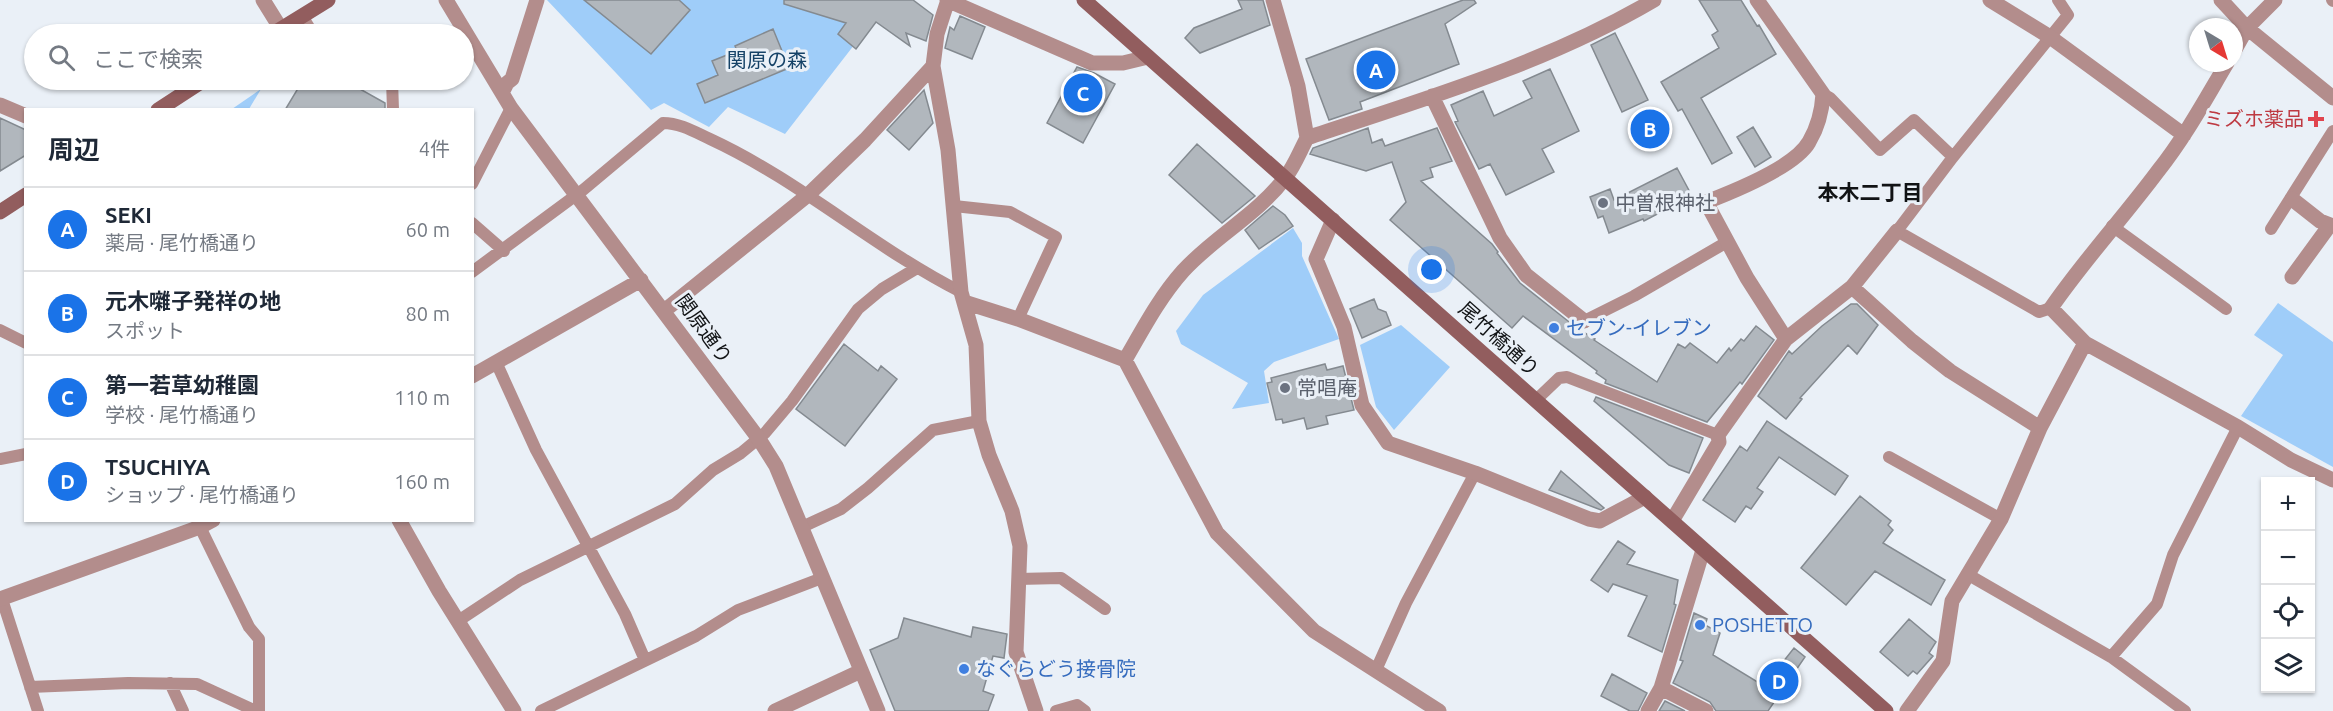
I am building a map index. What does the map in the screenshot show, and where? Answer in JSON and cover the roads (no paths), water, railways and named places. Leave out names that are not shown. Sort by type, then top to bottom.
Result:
[{"type":"main road","points":[[290,24],[328,0]]},
{"type":"main road","name":"尾竹橋通り","points":[[1084,0],[1886,711]]},
{"type":"main road","points":[[161,108],[189,90]]},
{"type":"main road","points":[[0,212],[24,196]]},
{"type":"street","points":[[263,0],[274,24]]},
{"type":"street","name":"関原通り","points":[[446,0],[460,24]]},
{"type":"street","points":[[502,93],[507,83],[513,79],[537,0]]},
{"type":"street","points":[[1036,711],[1016,652],[1020,546],[1012,511],[989,455],[979,421],[976,345],[963,297],[941,103],[933,66],[937,34],[948,0],[1092,63],[1123,63],[1148,57]]},
{"type":"street","points":[[1125,360],[1161,299],[1183,272],[1209,245],[1266,199],[1285,178],[1307,138],[1298,86],[1273,0]]},
{"type":"street","points":[[1307,138],[1432,96],[1550,51],[1619,20],[1654,0]]},
{"type":"street","points":[[1757,0],[1823,94],[1822,112],[1808,144],[1787,162],[1754,183],[1706,202],[1747,278],[1786,339]]},
{"type":"street","points":[[1990,0],[2050,37],[2184,135]]},
{"type":"street","points":[[2221,0],[2247,28],[2333,98]]},
{"type":"street","points":[[2243,35],[2247,28],[2275,0]]},
{"type":"street","name":"関原通り","points":[[474,46],[511,108],[664,311],[776,466],[878,711]]},
{"type":"street","points":[[664,311],[807,195],[865,140],[933,66]]},
{"type":"street","points":[[2222,72],[2184,135],[2158,172],[2077,269],[2050,308],[2085,343],[2238,427],[2291,460],[2333,480]]},
{"type":"street","points":[[1432,96],[1500,238],[1526,275],[1584,321]]},
{"type":"street","points":[[0,105],[24,115]]},
{"type":"street","points":[[2292,199],[2320,221],[2331,225],[2292,278]]},
{"type":"street","points":[[1334,220],[1316,259],[1344,327],[1362,405],[1388,443],[1475,473],[1600,522],[1645,497]]},
{"type":"street","points":[[1672,521],[1719,442],[1718,435],[1786,339],[1852,287],[1897,231]]},
{"type":"street","points":[[474,375],[641,280]]},
{"type":"street","points":[[1852,287],[1950,372],[2040,428]]},
{"type":"street","points":[[963,297],[1125,360],[1217,533],[1314,631],[1439,711]]},
{"type":"street","points":[[1907,711],[1943,661],[1952,601],[2001,519],[2040,428],[2085,343]]},
{"type":"street","points":[[400,522],[514,711]]},
{"type":"street","points":[[1,599],[207,524]]},
{"type":"street","points":[[1648,711],[1661,688],[1703,550]]},
{"type":"street","points":[[775,711],[861,671]]},
{"type":"street","points":[[1661,688],[1706,711]]},
{"type":"lane","points":[[2050,308],[2039,312],[1897,231],[1953,157],[2068,15],[2058,0]]},
{"type":"lane","points":[[302,16],[307,24]]},
{"type":"lane","points":[[391,90],[393,108]]},
{"type":"lane","points":[[1823,94],[1830,98],[1880,150],[1914,120],[1953,157]]},
{"type":"lane","points":[[474,180],[511,108]]},
{"type":"lane","points":[[474,271],[504,251],[576,196],[663,123],[674,123],[732,150],[807,195],[963,297]]},
{"type":"lane","points":[[2271,229],[2292,199],[2302,177],[2333,132]]},
{"type":"lane","points":[[954,206],[1010,212],[1056,237],[1018,319]]},
{"type":"lane","points":[[474,225],[504,251]]},
{"type":"lane","points":[[2112,226],[2226,309]]},
{"type":"lane","points":[[1584,321],[1653,286],[1727,242]]},
{"type":"lane","points":[[458,621],[520,580],[675,504],[713,470],[759,440],[792,401],[858,309],[882,289],[917,268]]},
{"type":"lane","points":[[0,330],[24,341]]},
{"type":"lane","points":[[496,362],[536,450],[625,614],[645,660]]},
{"type":"lane","points":[[1536,400],[1559,378],[1567,378],[1718,435]]},
{"type":"lane","points":[[802,527],[841,509],[933,430],[979,421]]},
{"type":"lane","points":[[2111,657],[2157,604],[2173,555],[2238,427]]},
{"type":"lane","points":[[0,459],[24,454]]},
{"type":"lane","points":[[1889,457],[2001,519]]},
{"type":"lane","points":[[1376,670],[1406,603],[1475,473]]},
{"type":"lane","points":[[30,687],[197,684],[257,711],[259,639],[249,627],[207,524]]},
{"type":"lane","points":[[1967,574],[2111,657],[2185,711]]},
{"type":"lane","points":[[541,711],[696,636],[738,610],[822,578]]},
{"type":"lane","points":[[1018,579],[1060,578],[1105,609]]},
{"type":"lane","points":[[1,599],[38,711]]},
{"type":"lane","points":[[170,683],[183,711]]},
{"type":"lane","points":[[1056,711],[1077,705],[1085,711]]},
{"type":"place","name":"SEKI","points":[[1376,70]]},
{"type":"place","name":"第一若草幼稚園","points":[[1083,93]]},
{"type":"place","name":"ミズホ薬品","points":[[2316,119]]},
{"type":"place","name":"元木囃子発祥の地","points":[[1650,129]]},
{"type":"place","name":"中曽根神社","points":[[1603,203]]},
{"type":"place","name":"セブン-イレブン","points":[[1554,328]]},
{"type":"place","name":"常唱庵","points":[[1285,388]]},
{"type":"place","name":"POSHETTO","points":[[1700,625]]},
{"type":"place","name":"なぐらどう接骨院","points":[[964,669]]},
{"type":"place","name":"TSUCHIYA","points":[[1779,681]]},
{"type":"district","name":"本木二丁目","points":[[1870,193]]},
{"type":"park label","name":"関原の森","points":[[767,60]]}]
